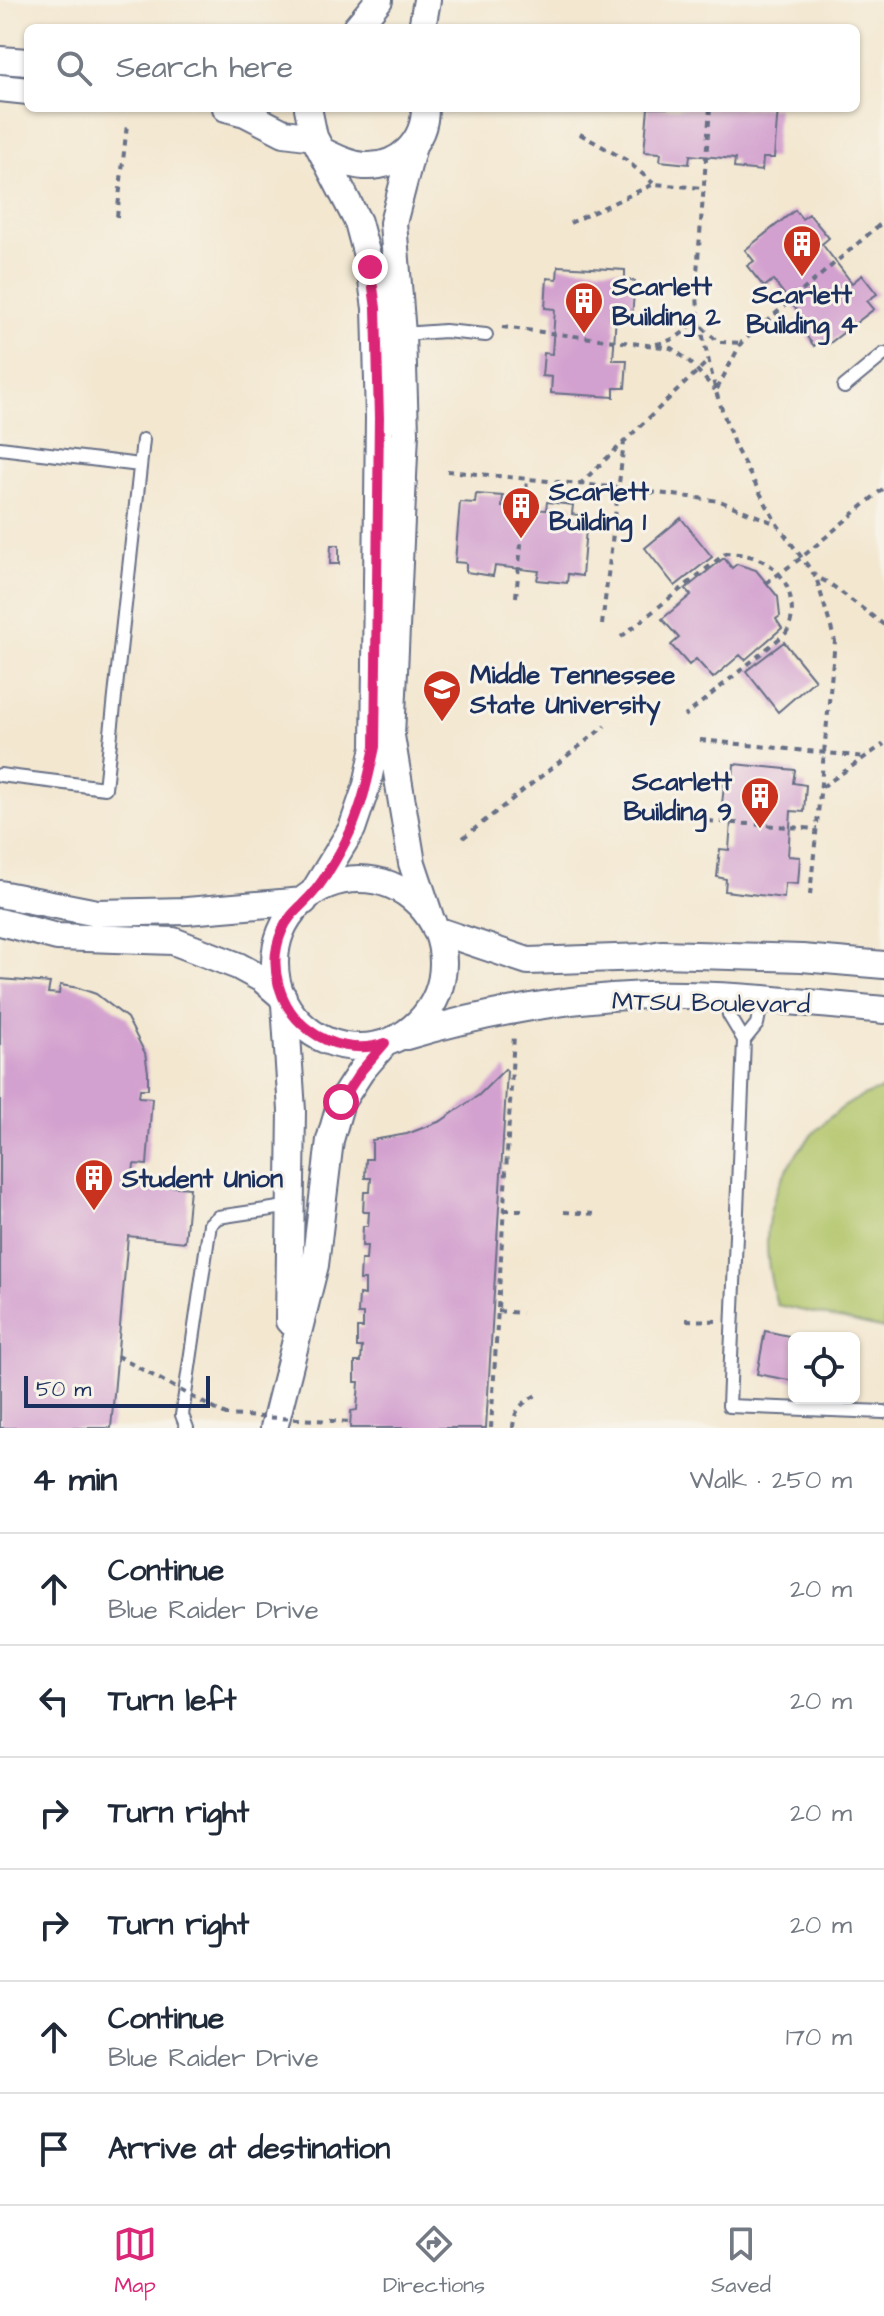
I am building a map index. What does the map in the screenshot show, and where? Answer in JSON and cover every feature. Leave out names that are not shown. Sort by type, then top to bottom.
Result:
[{"type":"street","points":[[359,24],[379,0]]},
{"type":"street","points":[[423,24],[427,0]]},
{"type":"street","points":[[0,60],[24,62]]},
{"type":"street","points":[[0,88],[24,91]]},
{"type":"street","points":[[239,112],[284,133],[318,144],[362,166],[383,165],[399,158],[413,146]]},
{"type":"street","points":[[309,112],[318,144],[358,222],[370,267],[376,308],[379,418],[375,747],[367,785],[352,829],[309,897]]},
{"type":"street","points":[[274,1428],[315,1265],[330,1140],[341,1102],[361,1071],[392,1041],[421,1021],[437,998],[444,971],[441,943],[412,863],[391,736],[405,433],[402,334],[393,223],[413,146],[422,131],[424,112]]},
{"type":"street","points":[[288,1365],[292,1111],[284,1000],[277,980],[275,955],[281,931],[295,910],[309,897],[337,882],[364,879],[389,884],[412,898],[433,924]]},
{"type":"street","points":[[0,894],[97,913],[187,911],[309,897]]},
{"type":"street","points":[[0,922],[57,937],[173,941],[238,966],[262,979],[284,1000],[301,1024],[318,1036],[337,1044],[358,1047],[392,1041]]},
{"type":"street","name":"MTSU Boulevard","points":[[433,924],[528,961],[662,954],[802,958],[884,965]]},
{"type":"street","name":"MTSU Boulevard","points":[[392,1041],[475,1016],[558,1002],[647,995],[762,999],[884,1010]]},
{"type":"lane","points":[[402,334],[445,331],[486,335]]},
{"type":"lane","points":[[844,387],[884,354]]},
{"type":"lane","points":[[0,775],[105,788],[143,440]]},
{"type":"lane","points":[[0,448],[140,465]]},
{"type":"lane","points":[[727,999],[729,1015],[744,1040],[729,1406],[884,1412]]},
{"type":"lane","points":[[744,1040],[757,1024],[762,999]]},
{"type":"lane","points":[[187,1428],[182,1415],[210,1224],[218,1217],[292,1206]]},
{"type":"path","points":[[710,112],[696,285],[708,361],[735,447],[777,524],[816,577],[835,641],[810,895]]},
{"type":"path","points":[[117,217],[127,124]]},
{"type":"path","points":[[580,134],[626,160],[654,184]]},
{"type":"path","points":[[570,223],[654,184],[704,188]]},
{"type":"path","points":[[716,392],[721,376],[741,343],[884,221]]},
{"type":"path","points":[[653,344],[682,335],[699,313]]},
{"type":"path","points":[[700,325],[718,342],[741,343]]},
{"type":"path","points":[[502,327],[671,348],[698,370],[716,392]]},
{"type":"path","points":[[579,485],[708,361]]},
{"type":"path","points":[[602,625],[624,442]]},
{"type":"path","points":[[447,471],[720,501],[777,524]]},
{"type":"path","points":[[516,597],[527,480]]},
{"type":"path","points":[[766,583],[801,558],[884,488]]},
{"type":"path","points":[[621,637],[726,553],[762,559],[781,573],[792,605],[792,623],[786,633],[685,716]]},
{"type":"path","points":[[816,577],[829,583],[884,625]]},
{"type":"path","points":[[463,838],[605,726]]},
{"type":"path","points":[[700,740],[866,757]]},
{"type":"path","points":[[822,787],[884,744]]},
{"type":"path","points":[[708,821],[817,829]]},
{"type":"path","points":[[491,1428],[514,1033]]},
{"type":"path","points":[[504,1210],[528,1210]]},
{"type":"path","points":[[564,1212],[596,1214]]},
{"type":"path","points":[[498,1311],[522,1313]]},
{"type":"path","points":[[686,1320],[732,1322]]},
{"type":"path","points":[[117,1356],[226,1415],[351,1422]]},
{"type":"path","points":[[513,1428],[514,1415],[519,1407],[538,1394]]},
{"type":"green space","points":[[884,1089],[884,1329],[777,1305],[767,1240],[774,1197],[783,1177],[809,1138],[826,1121],[844,1107]]},
{"type":"building","points":[[648,112],[778,112],[774,158],[763,158],[762,171],[734,168],[735,159],[690,155],[689,164],[660,161],[661,153],[644,152]]},
{"type":"building","name":"Scarlett Building 4","points":[[795,210],[802,219],[809,214],[829,238],[822,244],[852,283],[862,275],[877,294],[867,301],[874,309],[826,346],[821,340],[814,346],[796,322],[802,317],[773,280],[764,287],[747,266],[754,261],[745,250]]},
{"type":"building","name":"Scarlett Building 2","points":[[558,266],[625,270],[625,280],[635,281],[632,317],[616,315],[613,360],[627,360],[625,388],[614,388],[614,397],[551,393],[552,377],[542,376],[544,353],[552,354],[555,309],[545,308],[547,278],[557,279]]},
{"type":"building","name":"Scarlett Building 1","points":[[476,494],[503,496],[502,507],[546,510],[547,502],[573,505],[572,514],[587,517],[582,576],[568,574],[567,583],[537,580],[539,571],[495,566],[493,576],[466,572],[466,563],[455,562],[460,502],[475,503]]},
{"type":"building","points":[[681,518],[712,557],[675,586],[645,548]]},
{"type":"building","points":[[331,545],[339,545],[339,564],[330,564]]},
{"type":"building","points":[[724,558],[732,568],[737,564],[756,570],[778,597],[780,616],[776,619],[782,628],[745,660],[740,655],[713,678],[696,659],[689,665],[671,645],[679,638],[662,619],[691,595],[685,589]]},
{"type":"building","points":[[784,642],[815,680],[778,712],[746,671]]},
{"type":"building","name":"Scarlett Building 9","points":[[734,764],[795,770],[793,783],[806,785],[804,812],[791,811],[788,856],[800,857],[798,884],[785,883],[784,898],[725,891],[726,879],[717,877],[720,849],[729,850],[732,806],[722,804],[725,777],[733,778]]},
{"type":"building","name":"Student Union","points":[[0,979],[50,983],[48,993],[59,994],[60,985],[79,988],[96,994],[127,1018],[145,1053],[148,1072],[148,1089],[140,1089],[139,1097],[152,1098],[147,1165],[134,1164],[132,1183],[190,1188],[185,1242],[128,1236],[111,1428],[0,1428]]},
{"type":"building","points":[[505,1069],[486,1428],[350,1428],[351,1411],[357,1410],[359,1382],[355,1382],[355,1362],[361,1362],[362,1347],[357,1347],[357,1328],[363,1328],[363,1314],[358,1314],[359,1294],[365,1295],[365,1280],[360,1280],[361,1260],[366,1260],[367,1246],[362,1246],[363,1226],[368,1226],[369,1212],[363,1212],[364,1192],[370,1192],[371,1178],[365,1178],[366,1159],[372,1159],[372,1140],[407,1134],[441,1121],[479,1095]]},
{"type":"building","points":[[765,1331],[788,1336],[788,1380],[757,1374]]},
{"type":"place","name":"Scarlett Building 4","points":[[802,278]]},
{"type":"place","name":"Scarlett Building 2","points":[[584,335]]},
{"type":"place","name":"Scarlett Building 1","points":[[521,540]]},
{"type":"place","name":"Middle Tennessee State University","points":[[442,723]]},
{"type":"place","name":"Scarlett Building 9","points":[[760,830]]},
{"type":"place","name":"Student Union","points":[[94,1212]]},
{"type":"route","points":[[341,1102],[361,1071],[385,1043],[358,1047],[337,1044],[301,1024],[285,1004],[277,980],[275,955],[281,931],[295,910],[313,893],[352,829],[367,785],[375,747],[379,418],[376,308],[370,267]]}]
